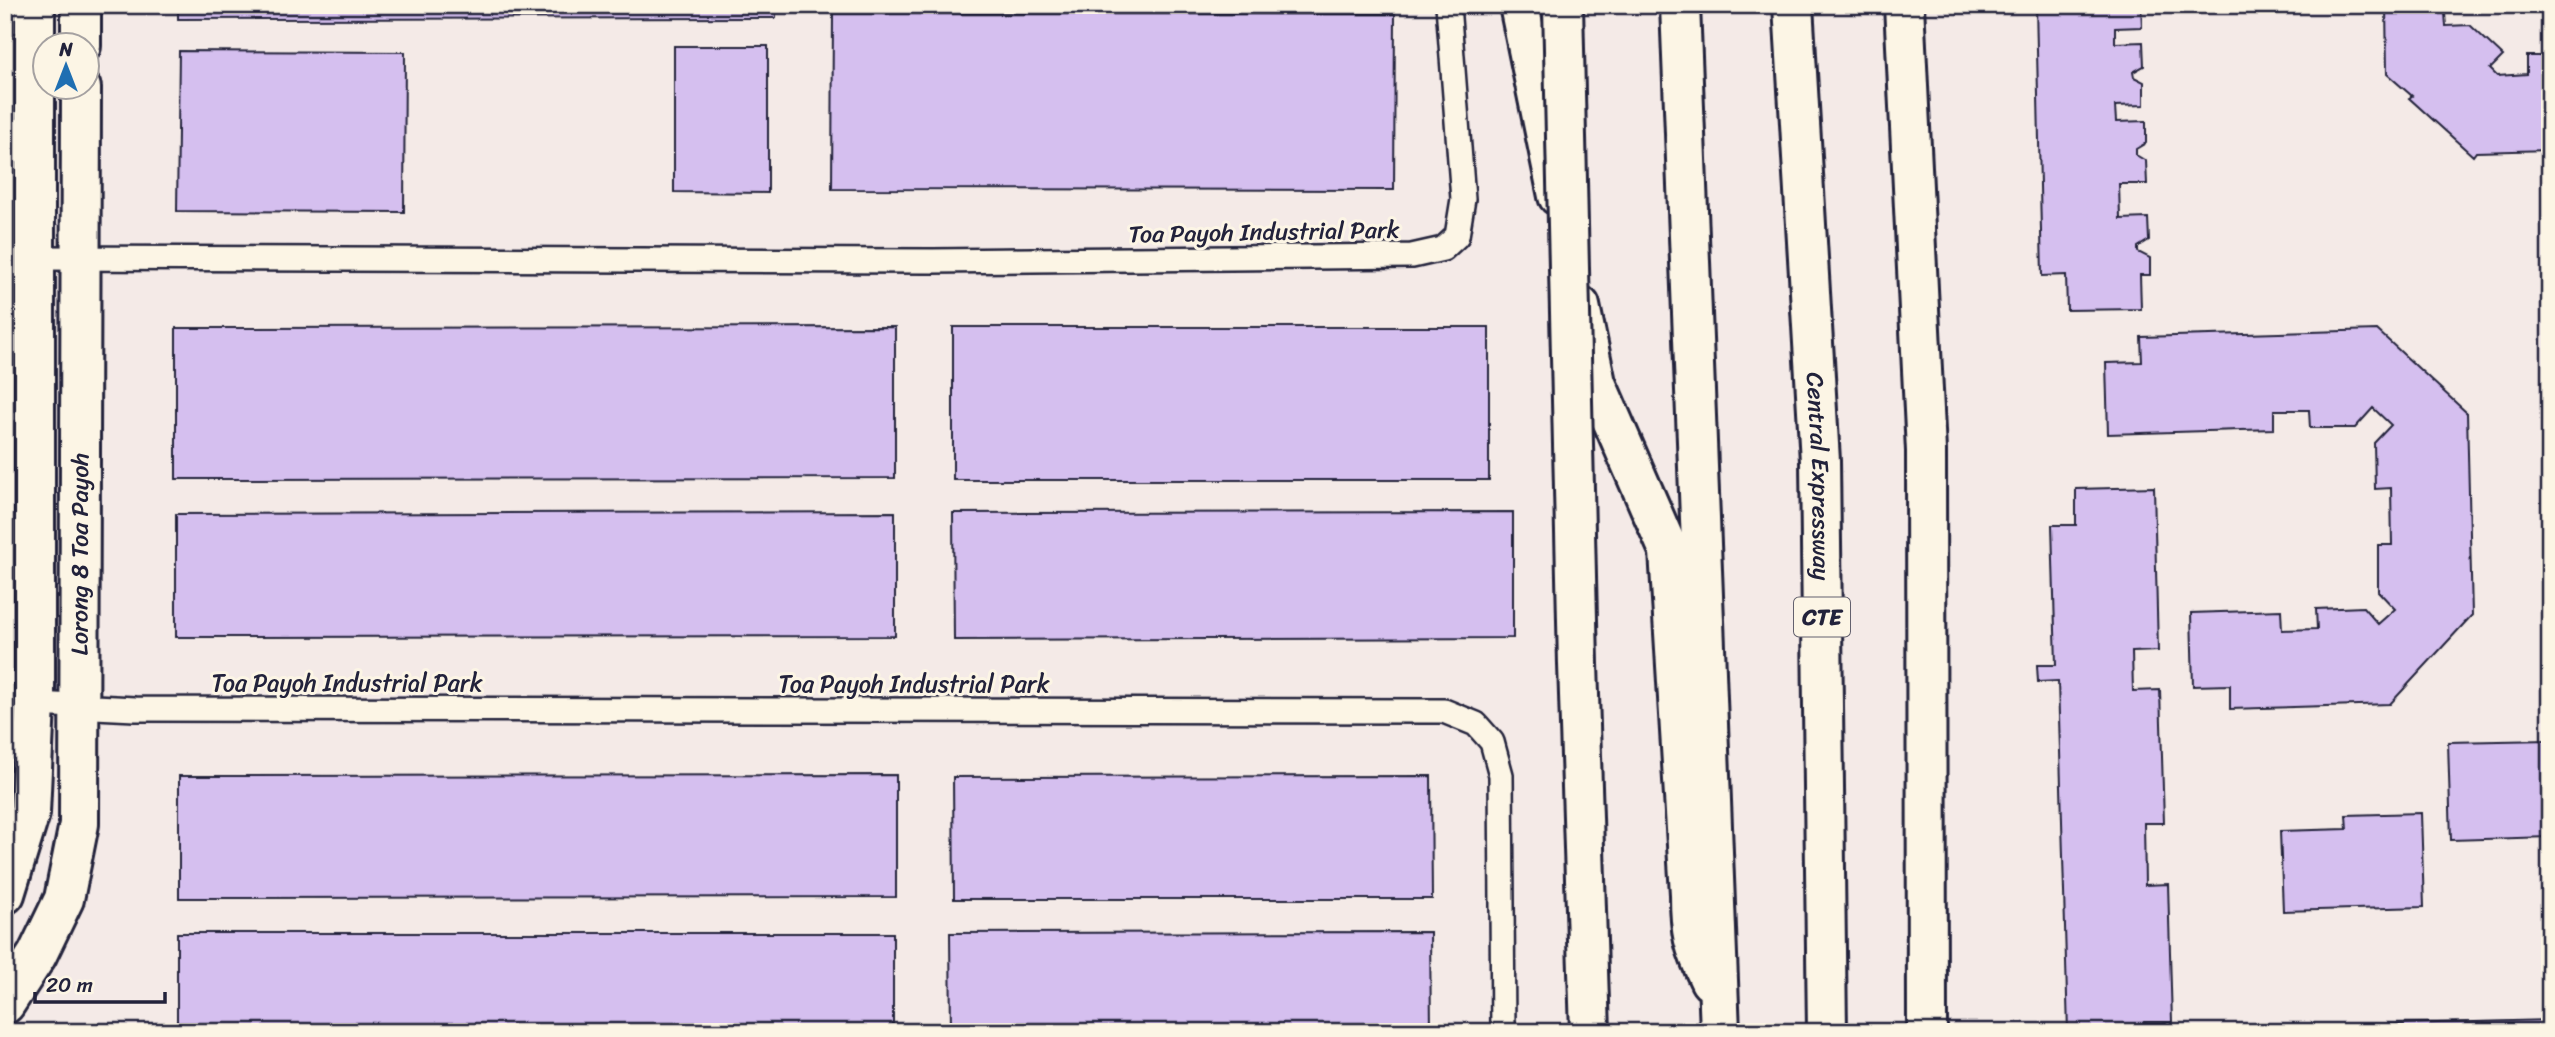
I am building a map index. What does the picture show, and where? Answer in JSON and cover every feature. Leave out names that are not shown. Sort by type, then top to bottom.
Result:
[{"type":"main road","name":"Lorong 8 Toa Payoh","points":[[5,894],[30,813],[35,704],[35,5]]},
{"type":"main road","points":[[81,5],[81,32]]},
{"type":"main road","points":[[1519,5],[1596,383],[1669,551],[1690,930],[1720,1017]]},
{"type":"main road","points":[[1563,5],[1578,664],[1590,1032]]},
{"type":"main road","points":[[1680,5],[1720,1017]]},
{"type":"main road","name":"Central Expressway","points":[[1793,5],[1820,461],[1827,1032]]},
{"type":"main road","points":[[1904,5],[1926,451],[1927,1032]]},
{"type":"main road","name":"Lorong 8 Toa Payoh","points":[[5,1004],[37,955],[64,899],[79,824],[81,102]]},
{"type":"lane","name":"Toa Payoh Industrial Park","points":[[35,258],[933,261],[1412,256],[1443,249],[1457,236],[1464,199],[1448,5]]},
{"type":"lane","name":"Toa Payoh Industrial Park","points":[[35,704],[135,709],[1444,711],[1476,724],[1492,742],[1501,775],[1503,1032]]},
{"type":"building","points":[[178,5],[776,5],[776,18],[178,19]]},
{"type":"building","points":[[2036,5],[2141,5],[2142,27],[2115,28],[2115,43],[2143,42],[2144,66],[2133,72],[2134,77],[2144,82],[2144,105],[2115,106],[2116,122],[2146,121],[2146,143],[2136,149],[2136,155],[2146,161],[2147,184],[2119,184],[2120,219],[2148,218],[2149,240],[2138,247],[2138,252],[2150,258],[2150,275],[2140,275],[2141,309],[2067,310],[2066,275],[2042,276]]},
{"type":"building","points":[[2386,5],[2479,5],[2474,11],[2445,13],[2446,26],[2470,25],[2503,56],[2490,69],[2497,76],[2527,74],[2527,56],[2550,56],[2550,150],[2476,152],[2473,156],[2409,98],[2412,96],[2387,74]]},
{"type":"building","points":[[833,13],[1395,14],[1394,190],[832,189]]},
{"type":"building","points":[[674,46],[768,46],[768,193],[674,192]]},
{"type":"building","points":[[179,51],[405,52],[404,212],[177,211]]},
{"type":"building","points":[[895,327],[895,478],[176,479],[176,328]]},
{"type":"building","points":[[953,327],[1489,327],[1489,480],[953,480]]},
{"type":"building","points":[[2377,330],[2467,413],[2472,615],[2390,704],[2230,709],[2230,685],[2193,686],[2191,613],[2281,610],[2282,630],[2317,629],[2316,609],[2363,607],[2378,624],[2395,609],[2378,591],[2378,545],[2392,545],[2391,488],[2375,489],[2374,443],[2391,425],[2373,408],[2355,428],[2310,428],[2309,410],[2274,410],[2274,429],[2108,434],[2106,363],[2142,362],[2141,337]]},
{"type":"building","points":[[2154,487],[2158,651],[2132,652],[2133,691],[2160,690],[2164,823],[2144,823],[2145,885],[2168,884],[2172,1022],[2144,1022],[2145,1032],[2068,1032],[2058,681],[2038,682],[2037,665],[2056,665],[2052,525],[2076,525],[2076,489]]},
{"type":"building","points":[[895,512],[895,636],[176,637],[176,514]]},
{"type":"building","points":[[1513,512],[1513,638],[954,640],[953,513]]},
{"type":"building","points":[[2550,740],[2550,837],[2451,840],[2448,742]]},
{"type":"building","points":[[896,775],[896,897],[179,898],[179,776]]},
{"type":"building","points":[[1431,776],[1432,899],[954,899],[953,777]]},
{"type":"building","points":[[2421,813],[2424,907],[2283,911],[2280,831],[2347,829],[2346,815]]},
{"type":"building","points":[[1430,932],[1431,1032],[951,1032],[950,933]]},
{"type":"building","points":[[177,933],[893,933],[893,1032],[177,1032]]},
{"type":"building","points":[[2550,1020],[2550,1032],[2363,1032],[2363,1025]]}]
